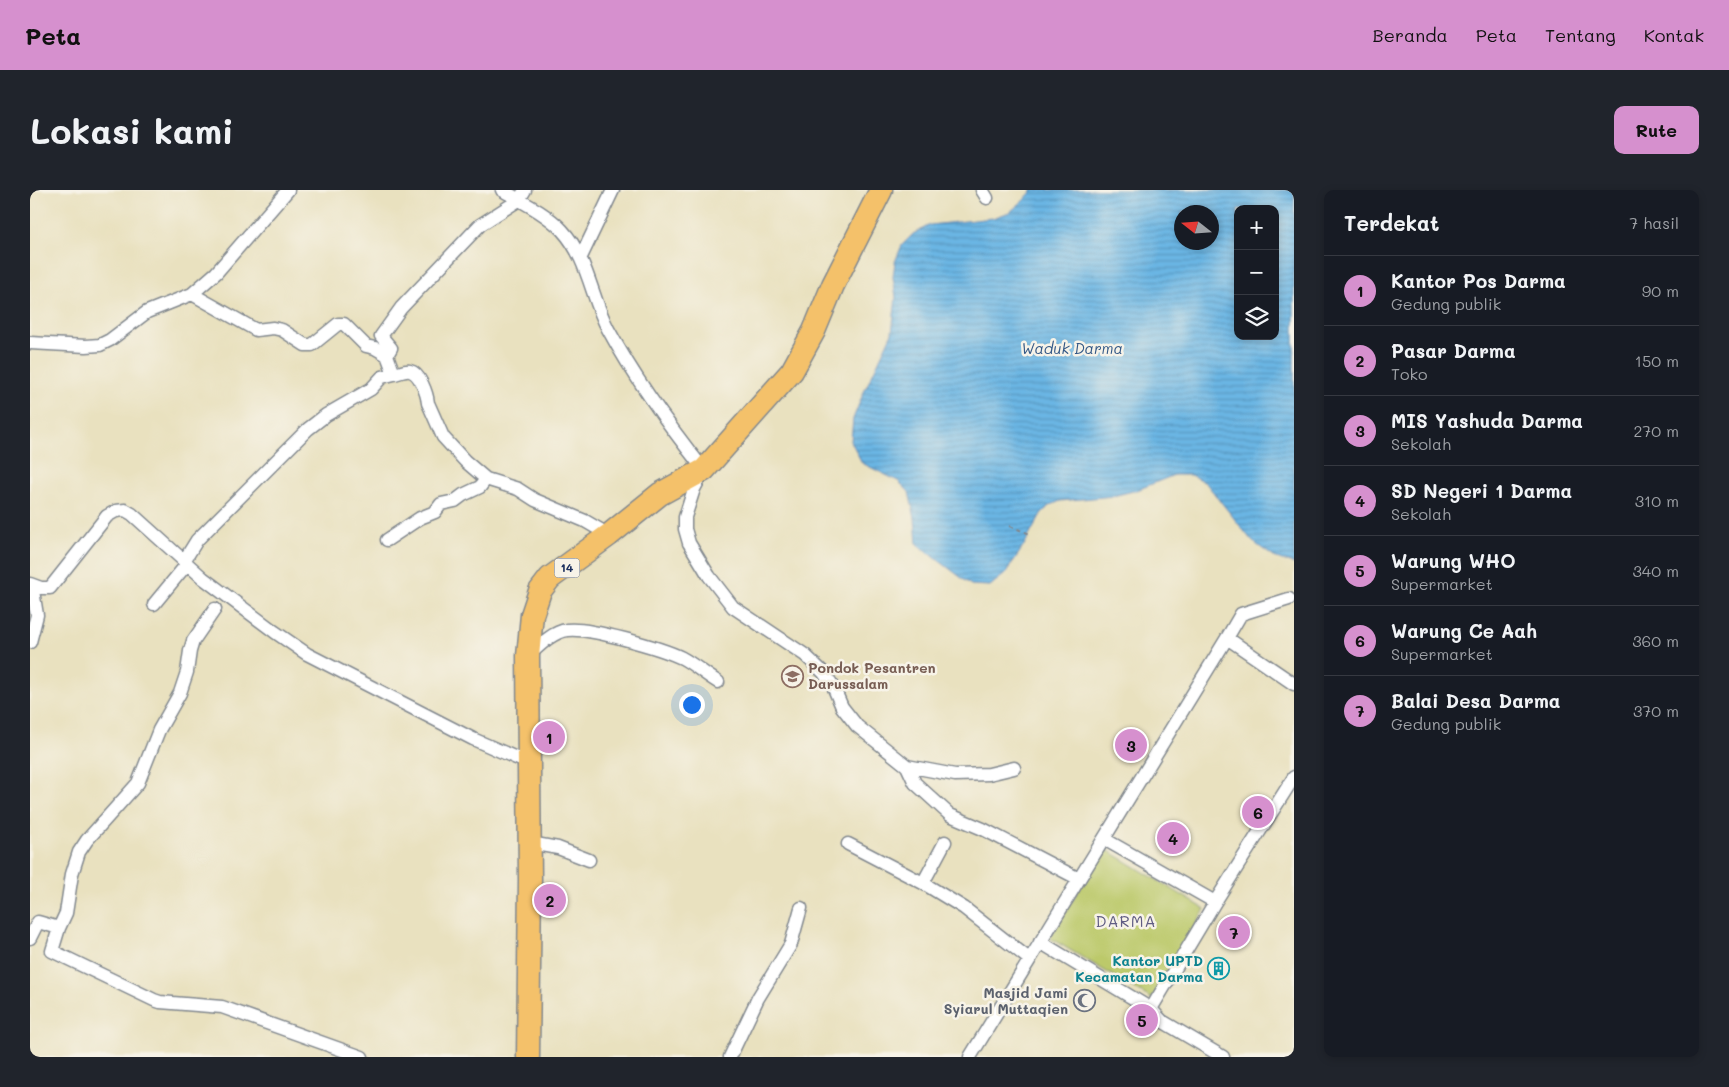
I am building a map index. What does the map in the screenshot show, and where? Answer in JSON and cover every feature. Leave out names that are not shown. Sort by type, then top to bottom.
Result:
[{"type":"highway","name":"14","points":[[528,1057],[530,764],[528,656],[532,615],[540,591],[550,578],[609,535],[660,494],[704,470],[792,371],[814,331],[833,285],[882,190]]},
{"type":"street","points":[[30,343],[100,345],[110,340],[147,312],[192,294],[216,273],[288,190]]},
{"type":"street","points":[[502,190],[522,195],[541,214],[562,230],[581,257],[607,328],[640,381],[704,470],[694,489],[686,517],[685,529],[689,543],[708,576],[733,606],[805,655],[824,673],[833,686],[842,707],[857,726],[907,766],[916,783],[950,814],[1079,879]]},
{"type":"street","points":[[581,257],[613,190]]},
{"type":"street","points":[[387,355],[391,348],[381,336],[401,308],[480,225],[522,195]]},
{"type":"street","points":[[192,294],[256,330],[273,328],[282,330],[305,345],[312,345],[338,324],[344,324],[366,346],[387,355],[394,374]]},
{"type":"street","points":[[154,604],[186,562],[197,540],[308,429],[326,415],[372,389],[382,377],[409,371],[414,373],[427,397],[443,437],[465,461],[486,478],[518,489],[535,500],[585,521],[609,535]]},
{"type":"street","points":[[386,540],[420,518],[436,512],[441,504],[455,501],[480,487],[486,478]]},
{"type":"street","points":[[30,642],[37,615],[31,585],[40,588],[50,588],[108,516],[116,510],[125,510],[132,514],[203,578],[274,632],[307,654],[473,739],[530,764]]},
{"type":"street","points":[[970,1057],[1241,614],[1289,599]]},
{"type":"street","points":[[215,609],[190,651],[187,672],[180,693],[159,730],[138,784],[87,840],[79,852],[72,874],[66,913],[52,951],[154,1000],[222,1007],[362,1057]]},
{"type":"street","points":[[528,656],[546,640],[566,630],[594,632],[648,646],[683,658],[718,682]]},
{"type":"street","points":[[1227,638],[1294,684]]},
{"type":"street","points":[[907,766],[955,775],[989,774],[1014,768]]},
{"type":"street","points":[[1152,1009],[1215,902],[1294,778]]},
{"type":"street","points":[[1104,840],[1215,902]]},
{"type":"street","points":[[923,883],[945,842]]},
{"type":"street","points":[[530,843],[558,848],[589,860]]},
{"type":"street","points":[[848,844],[923,883],[964,908],[1029,959]]},
{"type":"street","points":[[730,1057],[758,998],[790,944],[801,908]]},
{"type":"street","points":[[30,938],[38,922],[59,928]]},
{"type":"street","points":[[1040,942],[1152,1009],[1162,1021],[1223,1057]]},
{"type":"path","points":[[1010,526],[1030,534]]},
{"type":"green space","points":[[1104,848],[1205,909],[1152,999],[1050,938]]},
{"type":"water","name":"Waduk Darma","points":[[1033,190],[1294,190],[1294,564],[1274,557],[1252,541],[1206,483],[1191,475],[1174,475],[1137,490],[1113,496],[1060,501],[1049,506],[1041,514],[1023,547],[1005,574],[990,586],[971,585],[917,544],[915,518],[909,492],[898,481],[862,463],[851,441],[853,419],[892,333],[896,297],[893,277],[895,262],[902,245],[913,234],[930,225],[993,218],[1010,212]]},
{"type":"place","name":"Pondok Pesantren Darussalam","points":[[792,676]]},
{"type":"place","name":"Kantor Pos Darma","points":[[549,737]]},
{"type":"place","name":"MIS Yashuda Darma","points":[[1131,745]]},
{"type":"place","name":"Warung Ce Aah","points":[[1258,812]]},
{"type":"place","name":"SD Negeri 1 Darma","points":[[1173,838]]},
{"type":"place","name":"Pasar Darma","points":[[550,900]]},
{"type":"place","name":"Balai Desa Darma","points":[[1234,932]]},
{"type":"place","name":"Kantor UPTD Kecamatan Darma","points":[[1219,969]]},
{"type":"place","name":"Masjid Jami Syiarul Muttaqien","points":[[1084,1001]]},
{"type":"place","name":"Warung WHO","points":[[1142,1020]]},
{"type":"district","name":"DARMA","points":[[1126,921]]}]
